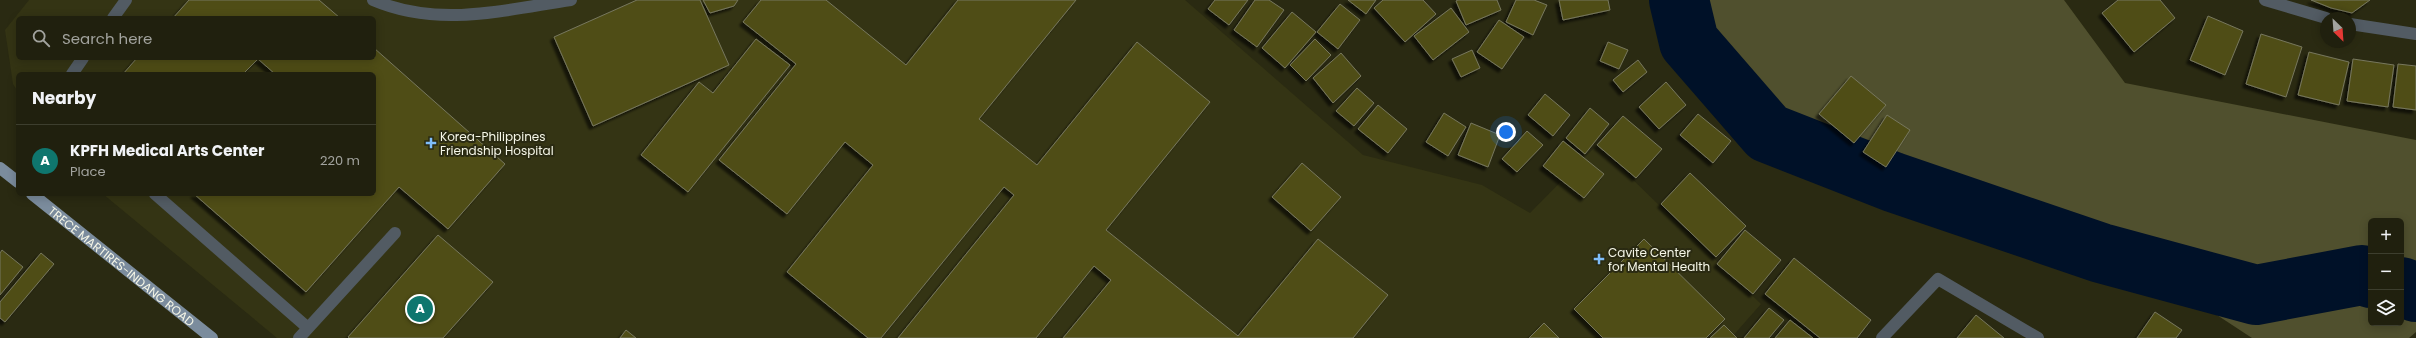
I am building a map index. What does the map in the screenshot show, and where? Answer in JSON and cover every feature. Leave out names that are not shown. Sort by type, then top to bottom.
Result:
[{"type":"main road","points":[[0,168],[16,180]]},
{"type":"main road","name":"TRECE MARTIRES-INDANG ROAD","points":[[34,196],[212,338]]},
{"type":"street","points":[[114,16],[126,0]]},
{"type":"street","points":[[373,0],[396,10],[435,15],[463,15],[571,0]]},
{"type":"street","points":[[2265,0],[2320,16]]},
{"type":"street","points":[[2356,25],[2416,34]]},
{"type":"street","points":[[73,72],[82,60]]},
{"type":"street","points":[[157,196],[308,328]]},
{"type":"street","points":[[299,338],[395,233]]},
{"type":"street","points":[[1882,338],[1938,279],[2038,338]]},
{"type":"shaded area","points":[[29,0],[1185,0],[1363,155],[1482,185],[1530,213],[1597,145],[1761,304],[1731,338],[277,338],[105,196],[376,196],[376,72],[16,72],[16,89],[13,84],[5,30],[16,16],[16,60],[376,60],[376,16],[16,16]]},
{"type":"shaded area","points":[[1679,0],[2064,0],[2125,83],[2416,140],[2416,332],[2409,338],[2252,338],[2156,275],[1947,220],[1960,205],[1768,133],[1689,42]]},
{"type":"building","points":[[189,0],[319,0],[338,16],[175,16]]},
{"type":"building","points":[[637,0],[700,0],[729,65],[593,126],[554,37]]},
{"type":"building","points":[[703,0],[738,0],[734,6],[710,13]]},
{"type":"building","points":[[761,0],[826,0],[906,65],[958,0],[1076,0],[979,119],[1037,165],[1137,42],[1210,102],[1106,230],[1238,336],[1318,239],[1388,295],[1353,338],[1063,338],[1111,280],[1094,266],[1036,338],[898,338],[1014,195],[1004,187],[881,338],[868,338],[787,272],[873,165],[845,142],[787,214],[719,160],[796,64],[743,22]]},
{"type":"building","points":[[1215,0],[1248,0],[1229,25],[1208,9]]},
{"type":"building","points":[[1255,0],[1269,0],[1284,10],[1257,47],[1234,30]]},
{"type":"building","points":[[1348,0],[1376,0],[1366,14]]},
{"type":"building","points":[[1383,0],[1423,0],[1436,14],[1405,42],[1374,8]]},
{"type":"building","points":[[1497,0],[1501,10],[1466,25],[1456,1]]},
{"type":"building","points":[[1516,0],[1534,0],[1547,5],[1533,35],[1506,22]]},
{"type":"building","points":[[1559,0],[1608,0],[1610,10],[1563,20]]},
{"type":"building","points":[[2118,0],[2160,0],[2175,18],[2134,52],[2102,13]]},
{"type":"building","points":[[2311,0],[2370,0],[2353,12],[2331,8]]},
{"type":"building","points":[[1340,4],[1360,20],[1338,49],[1317,32]]},
{"type":"building","points":[[1451,8],[1469,32],[1433,60],[1414,36]]},
{"type":"building","points":[[1292,12],[1316,32],[1285,68],[1262,48]]},
{"type":"building","points":[[2208,16],[2243,31],[2225,75],[2190,60]]},
{"type":"building","points":[[1499,20],[1524,37],[1502,69],[1477,52]]},
{"type":"building","points":[[2261,34],[2302,47],[2286,97],[2246,84]]},
{"type":"building","points":[[756,39],[790,65],[688,192],[641,155],[699,82],[713,93]]},
{"type":"building","points":[[1315,39],[1331,55],[1306,81],[1290,65]]},
{"type":"building","points":[[1608,42],[1628,50],[1619,69],[1600,61]]},
{"type":"building","points":[[376,50],[505,164],[448,229],[399,187],[306,292],[196,196],[376,196],[376,72],[273,72],[259,60],[376,60]]},
{"type":"building","points":[[1472,50],[1480,68],[1461,77],[1452,59]]},
{"type":"building","points":[[2309,52],[2349,62],[2339,105],[2298,95]]},
{"type":"building","points":[[1341,53],[1361,76],[1333,103],[1313,78]]},
{"type":"building","points":[[2353,59],[2394,65],[2388,107],[2347,101]]},
{"type":"building","points":[[135,60],[257,60],[245,72],[125,72]]},
{"type":"building","points":[[1638,60],[1647,72],[1623,92],[1613,80]]},
{"type":"building","points":[[2398,64],[2416,66],[2416,110],[2393,107]]},
{"type":"building","points":[[1851,76],[1886,105],[1854,143],[1819,114]]},
{"type":"building","points":[[1666,82],[1686,105],[1659,129],[1639,107]]},
{"type":"building","points":[[1357,88],[1374,103],[1354,126],[1336,111]]},
{"type":"building","points":[[1545,94],[1570,115],[1553,136],[1528,115]]},
{"type":"building","points":[[1378,105],[1407,129],[1388,153],[1358,129]]},
{"type":"building","points":[[1590,108],[1609,124],[1585,154],[1566,138]]},
{"type":"building","points":[[1444,113],[1466,127],[1448,156],[1426,142]]},
{"type":"building","points":[[1698,114],[1731,141],[1713,163],[1680,135]]},
{"type":"building","points":[[1887,115],[1910,130],[1886,167],[1863,152]]},
{"type":"building","points":[[1623,116],[1662,149],[1636,178],[1597,145]]},
{"type":"building","points":[[1471,123],[1500,135],[1488,167],[1458,155]]},
{"type":"building","points":[[1527,131],[1543,145],[1517,172],[1502,159]]},
{"type":"building","points":[[1563,141],[1604,174],[1584,198],[1543,166]]},
{"type":"building","points":[[1302,163],[1341,197],[1311,231],[1272,197]]},
{"type":"building","points":[[1690,173],[1746,226],[1716,257],[1661,204]]},
{"type":"building","points":[[1745,230],[1781,260],[1753,294],[1717,264]]},
{"type":"building","points":[[438,235],[493,282],[443,338],[349,338],[348,337]]},
{"type":"building","points":[[1644,239],[1725,319],[1706,338],[1603,338],[1574,309]]},
{"type":"building","points":[[2,250],[23,267],[0,295],[0,253]]},
{"type":"building","points":[[41,253],[54,264],[5,322],[0,318],[0,302]]},
{"type":"building","points":[[1794,258],[1871,320],[1857,338],[1820,338],[1765,294]]},
{"type":"building","points":[[1769,308],[1784,320],[1769,338],[1744,338]]},
{"type":"building","points":[[2155,312],[2182,330],[2176,338],[2137,338]]},
{"type":"building","points":[[1976,315],[2004,338],[1957,338]]},
{"type":"building","points":[[1790,320],[1813,338],[1775,338]]},
{"type":"building","points":[[1544,323],[1559,338],[1529,338]]},
{"type":"building","points":[[1724,325],[1737,338],[1710,338]]},
{"type":"building","points":[[626,330],[636,338],[620,338]]},
{"type":"waterway","points":[[1679,0],[1689,42],[1768,133],[1893,182],[2101,253],[2256,295],[2362,275],[2368,277]]},
{"type":"waterway","points":[[2404,288],[2416,292]]},
{"type":"place","name":"Korea-Philippines Friendship Hospital","points":[[431,143]]},
{"type":"place","name":"Cavite Center for Mental Health","points":[[1599,259]]},
{"type":"place","name":"KPFH Medical Arts Center","points":[[420,309]]}]
